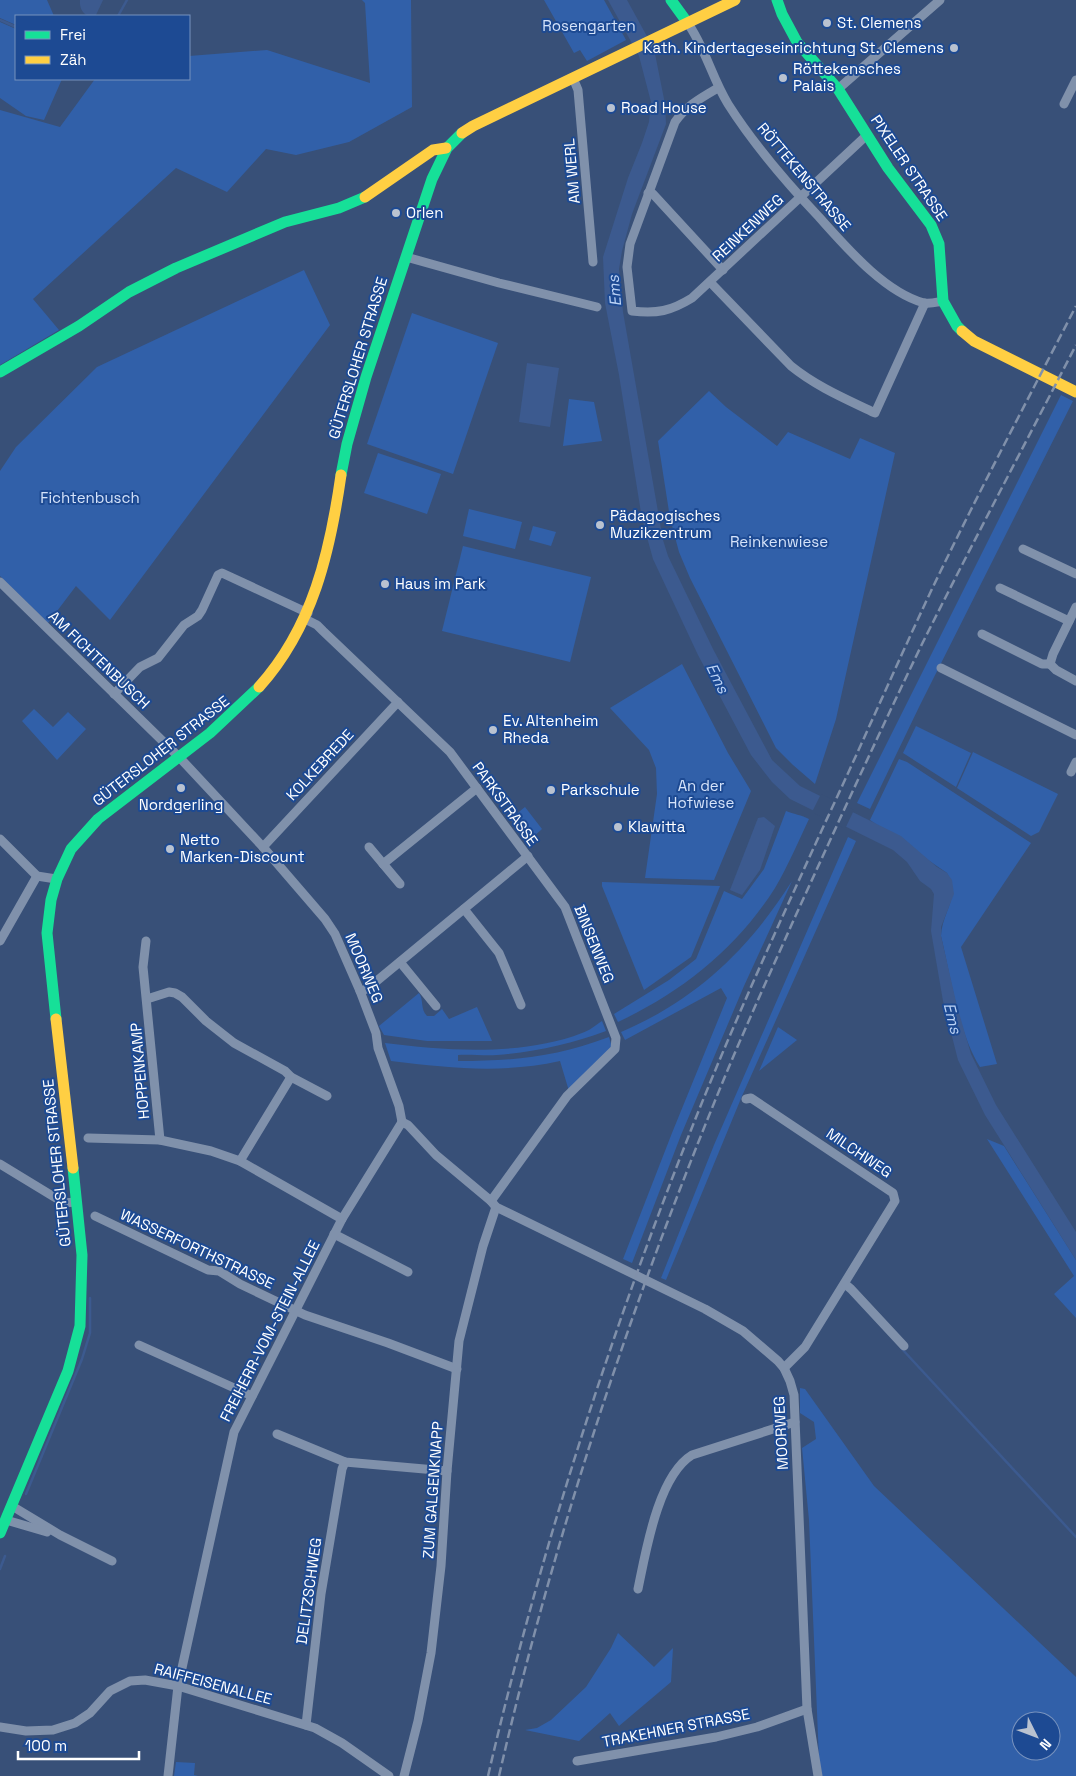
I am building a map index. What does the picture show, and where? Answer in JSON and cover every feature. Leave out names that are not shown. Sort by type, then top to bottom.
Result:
[{"type":"main road","points":[[671,0],[687,22]]},
{"type":"main road","name":"GÜTERSLOHER STRASSE","points":[[0,1534],[68,1371],[80,1326],[82,1255],[47,933],[56,879],[71,848],[90,827],[220,726],[251,696],[290,646],[306,616],[319,585],[346,449],[362,391],[432,179],[446,148],[459,134],[473,126],[735,0]]},
{"type":"main road","name":"PIXELER STRASSE","points":[[777,0],[782,14],[797,42],[838,89],[888,168],[931,225],[936,236],[940,254],[943,301],[957,326],[968,337],[1076,392]]},
{"type":"main road","points":[[0,372],[79,326],[129,292],[176,268],[285,222],[358,201],[370,195],[433,150],[446,148]]},
{"type":"street","points":[[838,89],[940,0]]},
{"type":"street","name":"RÖTTEKENSTRASSE","points":[[687,22],[694,32],[718,88],[756,144],[853,255],[868,269],[900,292],[925,303]]},
{"type":"street","name":"AM WERL","points":[[573,78],[578,90],[593,262]]},
{"type":"street","points":[[1064,104],[1076,80]]},
{"type":"street","points":[[718,88],[692,104],[678,118],[648,192],[653,194],[723,270]]},
{"type":"street","name":"REINKENWEG","points":[[648,192],[630,244],[627,267],[632,311],[650,313],[665,311],[679,306],[692,298],[868,135]]},
{"type":"street","points":[[406,256],[500,283],[597,307]]},
{"type":"street","points":[[710,282],[791,366],[826,390],[875,413],[925,303],[943,301]]},
{"type":"street","points":[[1023,548],[1076,574]]},
{"type":"street","name":"PARKSTRASSE","points":[[114,694],[140,667],[158,658],[184,625],[198,616],[218,575],[222,573],[306,616],[450,752],[528,856],[367,989],[360,991]]},
{"type":"street","name":"AM FICHTENBUSCH","points":[[0,582],[180,758]]},
{"type":"street","points":[[1000,588],[1069,621]]},
{"type":"street","points":[[1050,664],[1052,654],[1076,607]]},
{"type":"street","points":[[982,634],[1042,664],[1050,664],[1056,670],[1076,681]]},
{"type":"street","points":[[941,668],[1076,735]]},
{"type":"street","name":"KOLKEBREDE","points":[[263,848],[398,702]]},
{"type":"street","name":"MOORWEG","points":[[180,758],[263,848],[325,919],[335,934],[376,1033],[378,1048],[399,1106],[402,1122],[408,1125],[425,1146],[494,1204],[705,1309],[743,1331],[769,1352],[784,1368],[794,1395],[807,1708],[818,1776]]},
{"type":"street","points":[[1071,772],[1076,762]]},
{"type":"street","points":[[383,864],[477,788]]},
{"type":"street","points":[[0,838],[37,876],[56,879]]},
{"type":"street","points":[[369,847],[400,884]]},
{"type":"street","name":"BINSENWEG","points":[[494,1204],[567,1096],[615,1049],[616,1038],[566,907],[528,856]]},
{"type":"street","points":[[0,941],[37,876]]},
{"type":"street","points":[[464,909],[499,953],[521,1005]]},
{"type":"street","name":"HOPPENKAMP","points":[[146,941],[143,967],[160,1140]]},
{"type":"street","points":[[400,962],[436,1006]]},
{"type":"street","points":[[147,999],[169,992],[182,997],[206,1021],[234,1043],[327,1096]]},
{"type":"street","points":[[240,1161],[292,1077]]},
{"type":"street","name":"MILCHWEG","points":[[746,1098],[751,1098],[894,1193],[895,1201],[805,1347],[784,1368]]},
{"type":"street","name":"FREIHERR-VOM-STEIN-ALLEE","points":[[168,1776],[178,1686],[234,1432],[342,1219],[402,1122]]},
{"type":"street","points":[[88,1138],[160,1140],[211,1151],[240,1161],[342,1219]]},
{"type":"street","points":[[0,1164],[64,1202],[75,1202]]},
{"type":"street","name":"ZUM GALGENKNAPP","points":[[404,1776],[418,1721],[431,1653],[441,1566],[447,1471],[462,1332],[494,1204]]},
{"type":"street","name":"WASSERFORTHSTRASSE","points":[[94,1216],[208,1270],[219,1271],[240,1284],[305,1315],[457,1369]]},
{"type":"street","points":[[334,1234],[408,1272]]},
{"type":"street","points":[[844,1284],[852,1289],[904,1346]]},
{"type":"street","points":[[139,1345],[252,1396]]},
{"type":"street","points":[[638,1589],[653,1522],[674,1472],[683,1460],[692,1455],[795,1422]]},
{"type":"street","points":[[277,1434],[345,1462],[447,1471]]},
{"type":"street","name":"DELITZSCHWEG","points":[[306,1725],[321,1594],[342,1469],[345,1462]]},
{"type":"street","points":[[12,1506],[60,1536],[112,1561]]},
{"type":"street","points":[[6,1520],[60,1536]]},
{"type":"street","name":"RAIFFEISENALLEE","points":[[0,1727],[26,1731],[53,1730],[75,1723],[90,1713],[110,1691],[130,1681],[145,1680],[178,1686],[315,1728],[342,1743],[389,1776]]},
{"type":"street","name":"TRAKEHNER STRASSE","points":[[577,1761],[716,1737],[758,1727],[807,1708]]},
{"type":"green space","points":[[0,0],[47,0],[54,15],[15,15],[15,25],[0,18]]},
{"type":"green space","points":[[362,0],[411,0],[412,107],[349,142],[296,155],[266,149],[227,192],[176,168],[33,299],[59,330],[0,365],[0,110],[60,127],[94,80],[190,80],[190,56],[267,50],[370,83],[365,3]]},
{"type":"green space","name":"Rosengarten","points":[[544,0],[604,0],[626,40],[587,61],[580,50],[574,53]]},
{"type":"green space","points":[[0,22],[15,29],[15,80],[62,80],[44,120],[26,116],[0,98]]},
{"type":"green space","name":"Fichtenbusch","points":[[304,270],[330,325],[110,620],[76,586],[48,623],[0,576],[0,471],[16,447],[97,367]]},
{"type":"green space","points":[[412,313],[498,343],[453,474],[367,444]]},
{"type":"green space","name":"Reinkenwiese","points":[[709,391],[726,407],[777,446],[788,432],[850,459],[860,438],[895,453],[836,719],[815,784],[776,748],[690,578],[679,552],[670,518],[658,441]]},
{"type":"green space","points":[[1061,395],[1073,401],[920,705],[870,809],[857,803]]},
{"type":"green space","points":[[569,399],[594,402],[602,441],[563,446]]},
{"type":"green space","points":[[378,453],[441,474],[427,514],[364,493]]},
{"type":"green space","points":[[469,509],[522,522],[515,549],[463,536]]},
{"type":"green space","points":[[533,526],[556,532],[551,546],[529,540]]},
{"type":"green space","points":[[463,546],[591,577],[570,662],[442,631]]},
{"type":"green space","name":"An der Hofwiese","points":[[682,664],[728,753],[751,791],[714,880],[645,878],[657,794],[656,768],[649,750],[610,708]]},
{"type":"green space","points":[[34,709],[53,727],[68,712],[86,729],[57,760],[22,721]]},
{"type":"green space","points":[[916,726],[971,753],[956,787],[903,753]]},
{"type":"green space","points":[[973,752],[1058,794],[1039,832],[1031,836],[957,788]]},
{"type":"green space","points":[[899,759],[907,762],[1031,843],[961,947],[997,1064],[980,1067],[966,1038],[956,1004],[941,936],[952,897],[951,882],[947,873],[870,820]]},
{"type":"green space","points":[[525,807],[542,829],[533,837],[531,835],[526,838],[510,819]]},
{"type":"green space","points":[[786,811],[809,819],[780,880],[760,910],[726,949],[686,982],[642,1010],[618,1022],[614,1014],[669,980],[696,959],[724,891],[742,899],[764,869]]},
{"type":"green space","points":[[848,837],[856,841],[742,1096],[666,1280],[661,1278],[714,1145]]},
{"type":"green space","points":[[792,881],[744,986],[681,1135],[632,1263],[623,1259],[727,998],[721,988],[625,1040],[621,1032],[673,1004],[719,970],[758,929]]},
{"type":"green space","points":[[602,882],[720,886],[691,957],[644,990]]},
{"type":"green space","points":[[419,993],[427,1016],[434,1016],[442,1009],[449,1019],[477,1007],[492,1041],[427,1041],[384,1035],[379,1026]]},
{"type":"green space","points":[[602,1021],[606,1031],[553,1047],[497,1055],[458,1055],[458,1061],[517,1059],[571,1049],[609,1037],[612,1047],[569,1091],[560,1061],[496,1069],[434,1066],[391,1061],[385,1043],[459,1049],[485,1050],[510,1048],[559,1040],[585,1032]]},
{"type":"green space","points":[[778,1027],[797,1040],[759,1071]]},
{"type":"green space","points":[[987,1139],[1004,1146],[1076,1260],[1076,1318],[1054,1294],[1074,1276]]},
{"type":"green space","points":[[800,1388],[805,1389],[874,1486],[1076,1677],[1076,1776],[822,1776],[819,1760],[809,1520],[802,1448],[816,1439],[814,1422],[800,1413]]},
{"type":"green space","points":[[618,1633],[654,1667],[673,1648],[671,1682],[619,1726],[610,1713],[579,1741],[525,1730],[537,1728],[551,1720],[586,1687],[611,1648]]},
{"type":"green space","points":[[176,1762],[195,1763],[194,1775],[198,1776],[174,1776]]},
{"type":"water","points":[[80,0],[103,0],[96,15],[86,15],[81,7]]},
{"type":"water","name":"Ems","points":[[608,0],[627,0],[654,49],[665,104],[666,124],[632,214],[619,269],[623,312],[663,540],[668,556],[713,649],[772,760],[800,786],[901,836],[937,867],[947,873],[952,880],[954,894],[941,927],[941,936],[957,1006],[971,1054],[996,1105],[1076,1232],[1076,1260],[985,1115],[958,1060],[943,1001],[931,931],[934,894],[931,889],[920,881],[907,862],[893,850],[790,799],[772,782],[751,755],[698,655],[653,559],[642,519],[619,375],[605,303],[603,257],[628,178],[649,122],[651,102],[639,56]]},
{"type":"water","points":[[527,363],[559,368],[550,427],[519,422]]},
{"type":"water","points":[[764,817],[775,826],[760,870],[742,895],[730,890],[758,818]]},
{"type":"pier","points":[[821,794],[854,810],[845,829],[812,812]]},
{"type":"waterway","points":[[119,15],[127,0]]},
{"type":"waterway","points":[[0,20],[15,27]]},
{"type":"waterway","points":[[26,1494],[82,1359],[90,1333],[90,1298]]},
{"type":"waterway","points":[[902,1349],[1076,1537]]},
{"type":"waterway","points":[[0,1569],[5,1556]]},
{"type":"railway","points":[[488,1776],[530,1612],[578,1449],[631,1289],[691,1130],[756,975],[931,591],[1076,306]]},
{"type":"railway","points":[[499,1776],[544,1597],[598,1420],[659,1246],[726,1074],[795,917],[890,710],[1076,345]]},
{"type":"traffic: fast","points":[[671,0],[687,22]]},
{"type":"traffic: fast","points":[[777,0],[782,14],[797,42],[838,89],[888,168],[931,225],[939,244],[943,301],[957,326],[962,331]]},
{"type":"traffic: fast","points":[[341,475],[347,444],[366,377],[432,179],[447,148],[462,133]]},
{"type":"traffic: fast","points":[[0,372],[79,326],[129,292],[176,268],[285,222],[339,208],[365,197]]},
{"type":"traffic: fast","points":[[56,1019],[47,933],[51,900],[57,879],[71,849],[98,819],[210,733],[259,687]]},
{"type":"traffic: fast","points":[[0,1533],[68,1371],[80,1326],[82,1255],[73,1168]]},
{"type":"traffic: slow","points":[[462,133],[735,0]]},
{"type":"traffic: slow","points":[[365,197],[433,150],[446,148]]},
{"type":"traffic: slow","points":[[962,331],[974,341],[1076,392]]},
{"type":"traffic: slow","points":[[259,687],[278,664],[306,614],[324,560],[337,504],[341,475]]},
{"type":"traffic: slow","points":[[56,1019],[73,1168]]},
{"type":"place","name":"St. Clemens","points":[[827,23]]},
{"type":"place","name":"Kath. Kindertageseinrichtung St. Clemens","points":[[954,48]]},
{"type":"place","name":"Röttekensches Palais","points":[[783,78]]},
{"type":"place","name":"Road House","points":[[611,108]]},
{"type":"place","name":"Orlen","points":[[396,213]]},
{"type":"place","name":"Pädagogisches Muzikzentrum","points":[[600,525]]},
{"type":"place","name":"Haus im Park","points":[[385,584]]},
{"type":"place","name":"Ev. Altenheim Rheda","points":[[493,730]]},
{"type":"place","name":"Nordgerling","points":[[181,788]]},
{"type":"place","name":"Parkschule","points":[[551,790]]},
{"type":"place","name":"Klawitta","points":[[618,827]]},
{"type":"place","name":"Netto Marken-Discount","points":[[170,849]]}]
